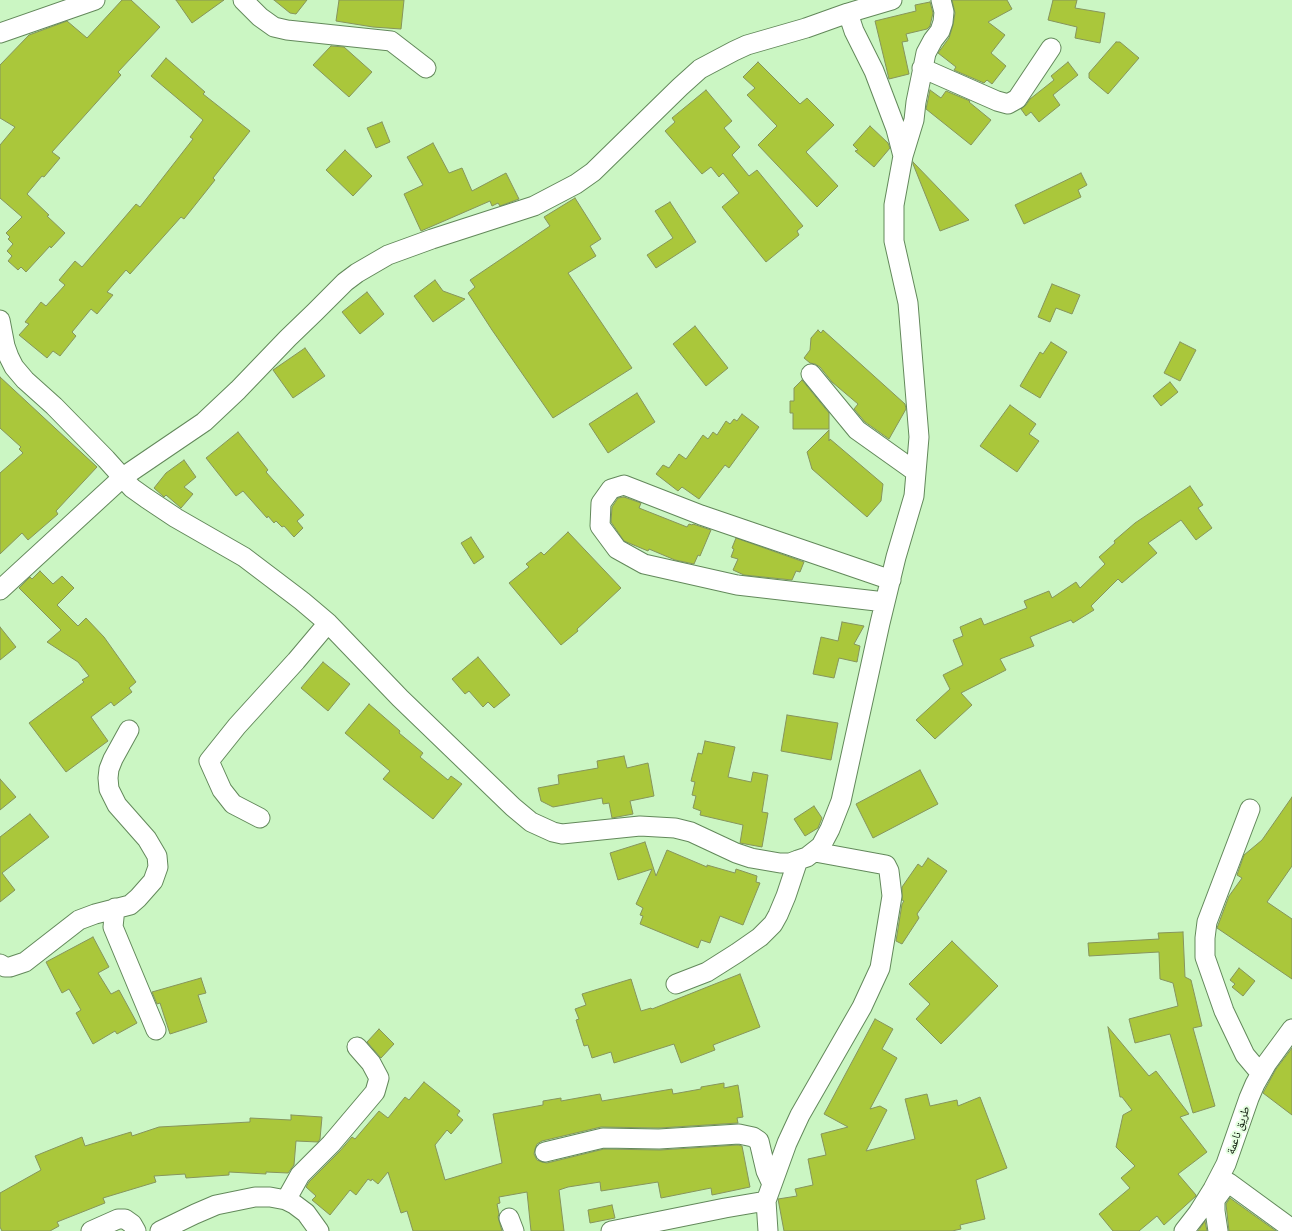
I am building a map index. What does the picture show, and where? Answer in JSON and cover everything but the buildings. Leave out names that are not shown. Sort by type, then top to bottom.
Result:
[{"type":"street","points":[[0,33],[95,0]]},
{"type":"street","points":[[243,0],[274,27],[287,30],[392,40],[426,68]]},
{"type":"street","points":[[0,590],[123,477],[204,422],[316,312],[344,282],[357,273],[395,252],[534,206],[576,184],[593,172],[700,69],[712,62],[746,45],[806,28],[848,13],[892,0]]},
{"type":"street","points":[[0,320],[7,352],[14,367],[25,380],[54,406],[132,488],[176,518],[244,557],[302,601],[328,623],[400,698],[513,807],[531,822],[543,828],[562,834],[640,826],[675,828],[691,832],[736,853],[751,858],[780,863],[790,863],[816,852],[821,846],[830,830],[841,801],[885,602],[914,496],[919,437],[908,303],[894,241],[894,205],[903,156],[914,120],[922,68],[926,53],[940,31],[943,22],[944,12],[941,0]]},
{"type":"street","points":[[848,13],[854,31],[874,71],[896,129],[903,156]]},
{"type":"street","points":[[922,68],[997,101],[1008,104],[1017,99],[1051,48]]},
{"type":"street","points":[[811,374],[857,430],[916,472]]},
{"type":"street","points":[[885,602],[737,585],[644,564],[617,549],[600,526],[601,503],[611,489],[624,485],[701,515],[891,580]]},
{"type":"street","points":[[260,818],[233,804],[222,790],[210,761],[237,726],[328,623]]},
{"type":"street","points":[[0,964],[5,967],[10,967],[25,962],[79,920],[130,904],[138,898],[153,881],[158,862],[157,856],[152,847],[117,805],[109,788],[109,769],[128,730]]},
{"type":"street","points":[[1250,809],[1207,922],[1205,957],[1224,1011],[1245,1055],[1260,1074]]},
{"type":"street","points":[[769,1192],[787,1142],[800,1115],[862,1006],[880,968],[892,896],[889,871],[886,865],[816,852]]},
{"type":"street","points":[[676,984],[707,972],[760,937],[773,924],[786,896],[798,860]]},
{"type":"street","points":[[115,908],[114,928],[156,1030]]},
{"type":"street","name":"طريق ناعمة","points":[[1184,1231],[1224,1181],[1226,1164],[1249,1098],[1260,1074],[1292,1029]]},
{"type":"street","points":[[286,1200],[300,1175],[331,1144],[375,1092],[379,1078],[371,1063],[357,1047]]},
{"type":"street","points":[[545,1152],[603,1138],[659,1138],[739,1134],[753,1137],[759,1141],[766,1171],[769,1192],[768,1231]]},
{"type":"street","points":[[1218,1231],[1215,1200],[1224,1181],[1292,1229]]},
{"type":"street","points":[[611,1231],[725,1208],[769,1192]]},
{"type":"street","points":[[160,1231],[216,1205],[270,1196],[286,1200],[294,1204],[306,1213],[319,1231]]},
{"type":"street","points":[[92,1231],[118,1219],[125,1219],[132,1224],[136,1231]]}]
